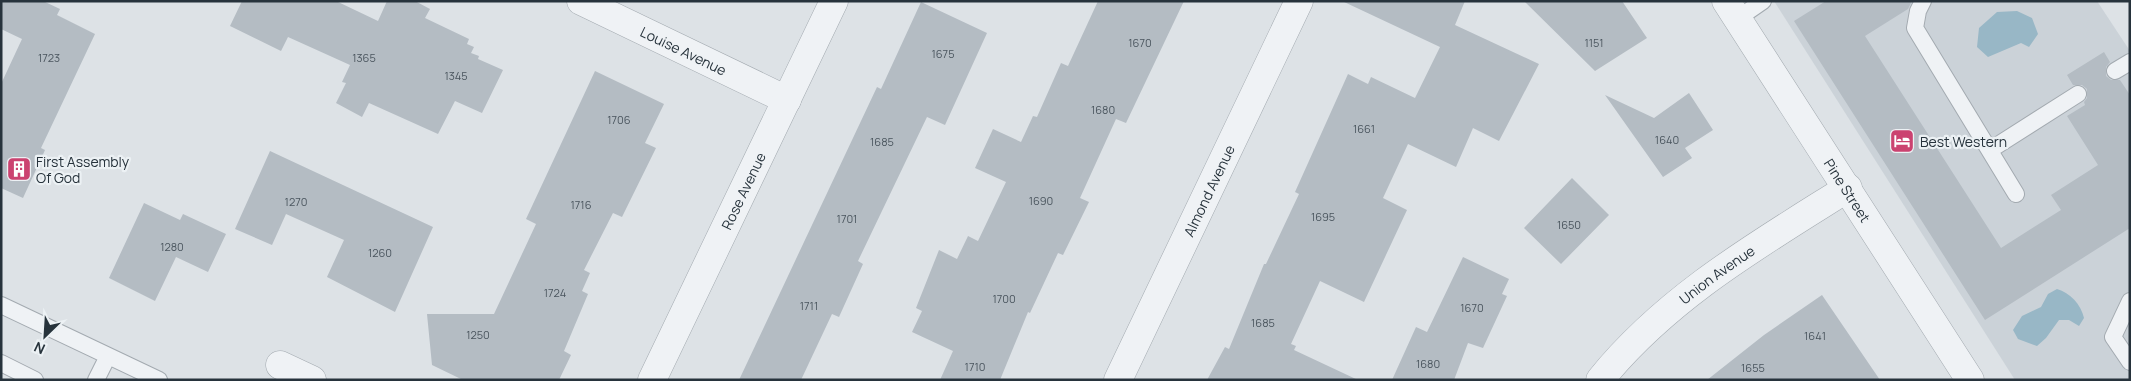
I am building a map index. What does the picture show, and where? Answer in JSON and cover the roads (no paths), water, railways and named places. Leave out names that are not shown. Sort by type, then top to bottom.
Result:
[{"type":"street","name":"Louise Avenue","points":[[581,1],[787,100]]},
{"type":"street","name":"Rose Avenue","points":[[652,380],[834,1]]},
{"type":"street","name":"Almond Avenue","points":[[1118,380],[1299,1]]},
{"type":"street","name":"Pine Street","points":[[1731,10],[1848,188],[1970,380]]},
{"type":"street","name":"Union Avenue","points":[[1600,380],[1649,327],[1697,286],[1742,255],[1848,188]]},
{"type":"street","points":[[280,365],[312,380]]},
{"type":"lane","points":[[1731,10],[1763,1]]},
{"type":"lane","points":[[1923,1],[1918,11],[1915,28],[2016,194]]},
{"type":"lane","points":[[2115,70],[2130,62]]},
{"type":"lane","points":[[1990,150],[2078,94]]},
{"type":"lane","points":[[2130,301],[2113,338],[2130,362]]},
{"type":"lane","points":[[1,306],[158,380]]},
{"type":"lane","points":[[96,380],[108,356]]},
{"type":"lane","points":[[1,363],[35,380]]},
{"type":"water","points":[[2017,11],[2032,18],[2038,34],[2029,47],[2021,43],[1988,57],[1977,47],[1979,28],[1997,12]]},
{"type":"water","points":[[2057,289],[2070,296],[2078,304],[2084,318],[2079,326],[2069,320],[2059,320],[2046,338],[2037,346],[2018,339],[2013,330],[2022,316],[2041,307],[2048,294]]},
{"type":"place","name":"Best Western","points":[[1902,141]]},
{"type":"place","name":"First Assembly Of God","points":[[19,169]]}]
